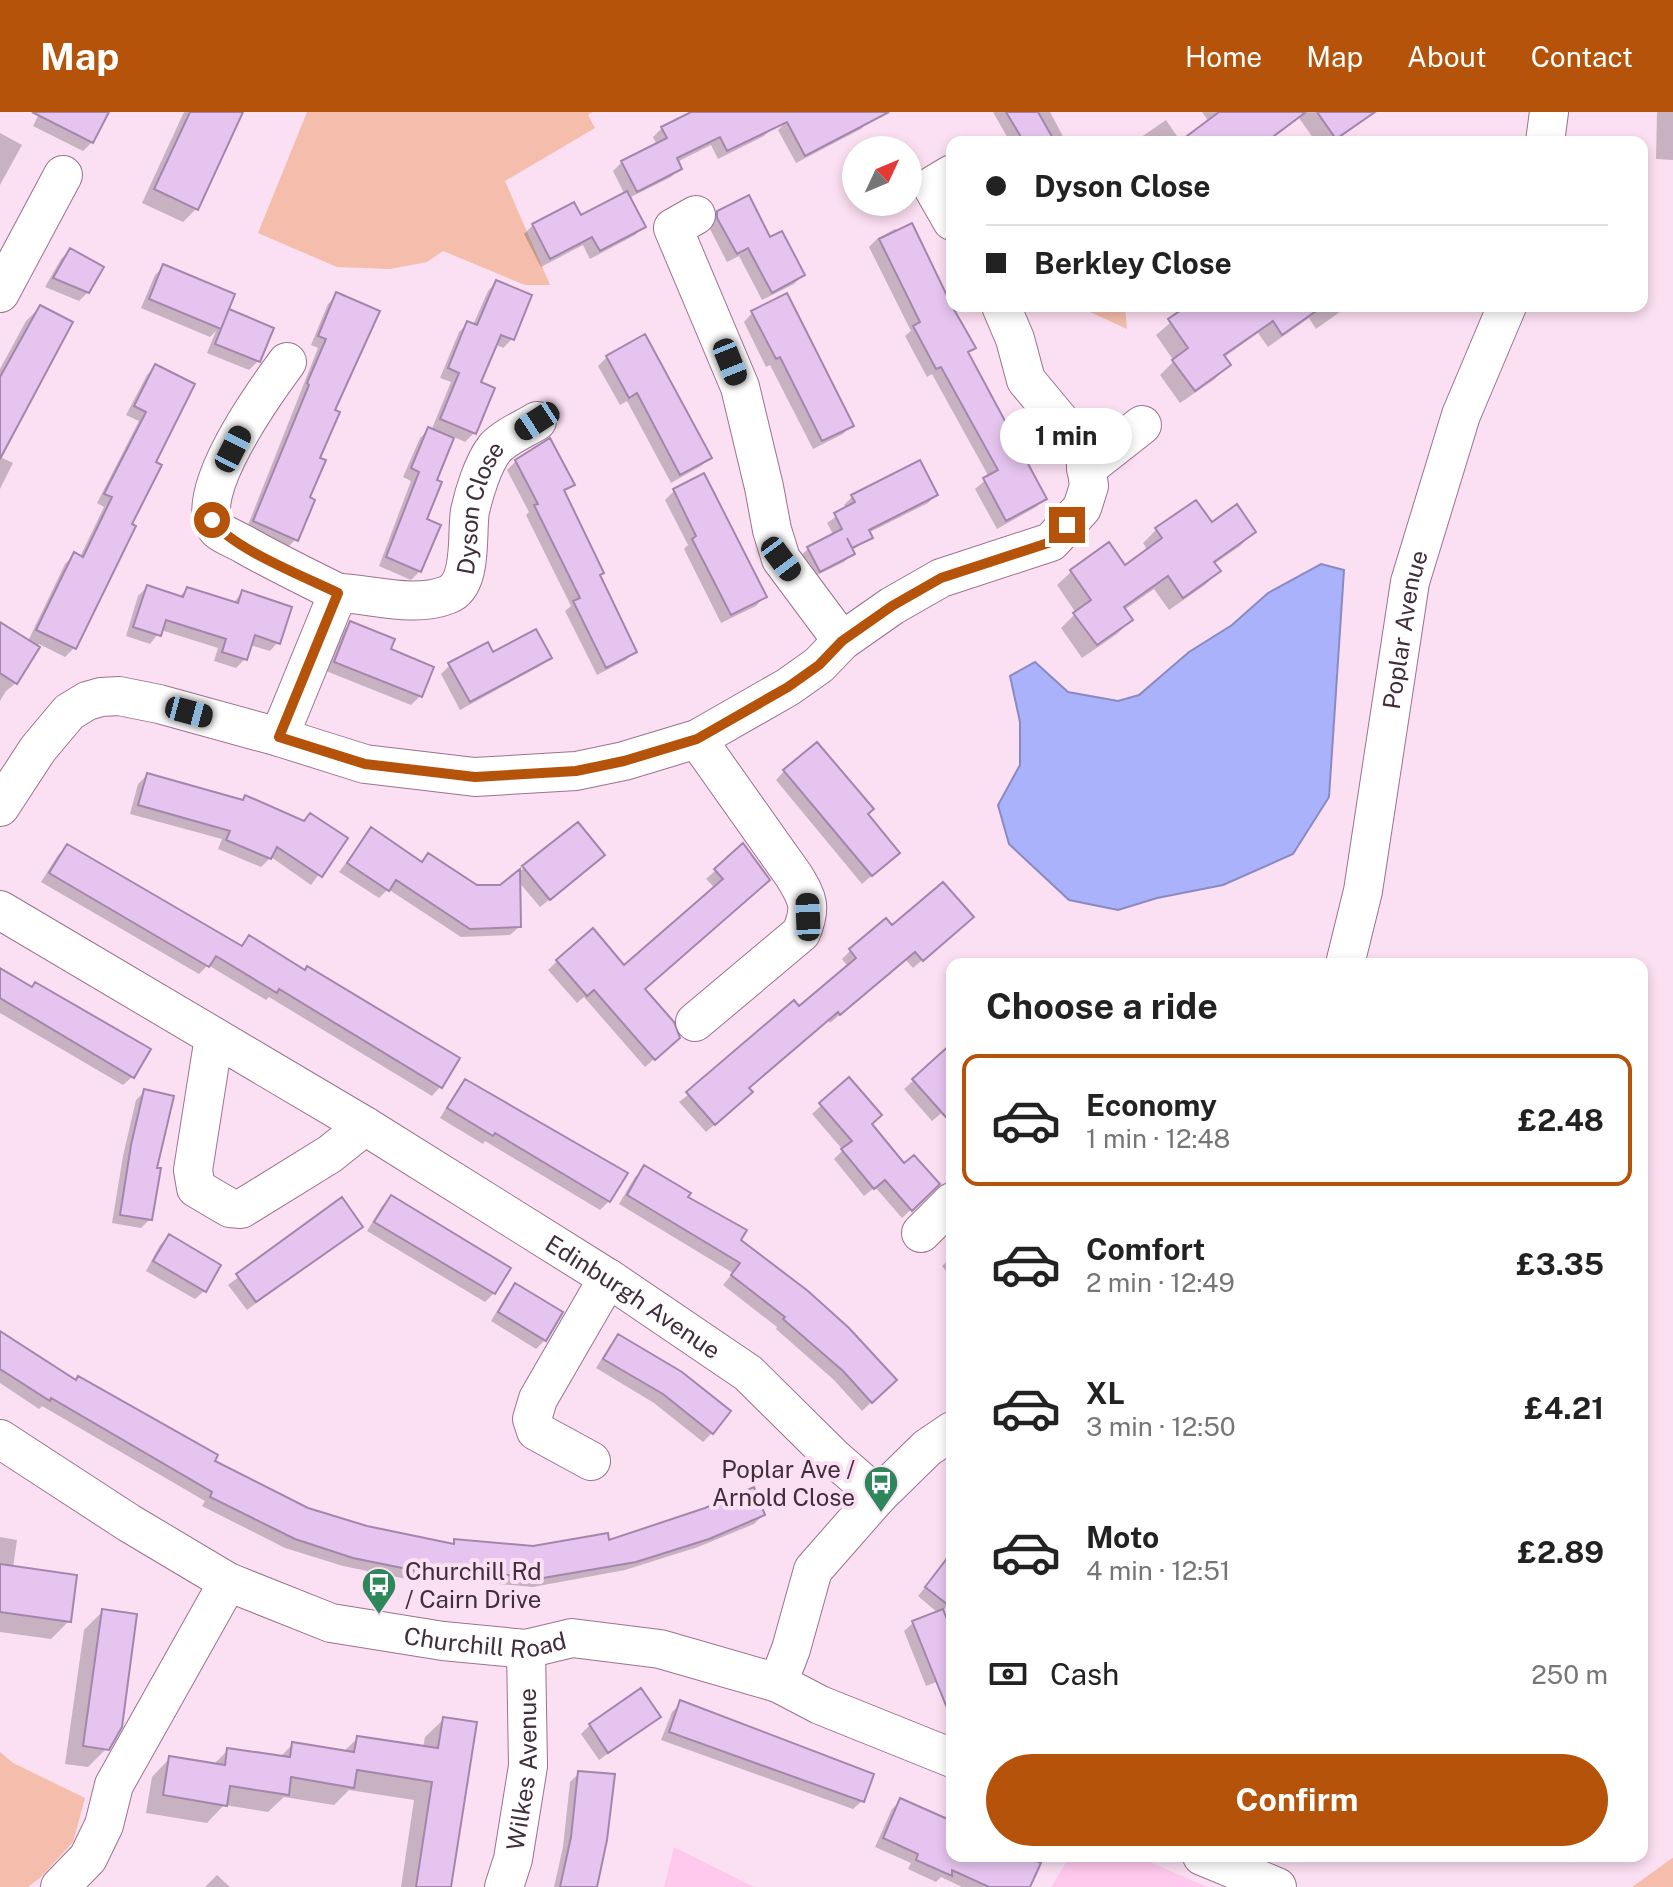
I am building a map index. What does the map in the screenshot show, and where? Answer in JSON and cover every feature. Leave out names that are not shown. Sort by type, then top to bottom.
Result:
[{"type":"street","points":[[1546,136],[1549,112]]},
{"type":"street","points":[[0,293],[63,175]]},
{"type":"street","points":[[946,178],[932,186],[946,210]]},
{"type":"street","points":[[696,215],[673,228],[740,387],[781,559],[842,641]]},
{"type":"street","points":[[0,807],[38,749],[69,712],[101,697],[119,696],[159,704],[365,764],[475,777],[576,771],[624,761],[697,739],[788,687],[819,665],[842,641],[892,606],[941,578],[1051,542],[1082,508],[1089,486],[1085,457],[1026,380],[1015,339],[1004,312]]},
{"type":"street","name":"Poplar Avenue","points":[[1346,958],[1363,891],[1410,582],[1461,415],[1504,312]]},
{"type":"street","name":"Dyson Close","points":[[287,362],[252,411],[214,489],[212,520],[219,530],[338,593],[418,601],[449,595],[461,586],[466,567],[471,510],[484,470],[496,448],[537,421]]},
{"type":"street","points":[[1086,469],[1142,425]]},
{"type":"street","points":[[279,737],[338,593]]},
{"type":"street","points":[[695,1022],[801,933],[808,917],[807,898],[794,876],[697,739]]},
{"type":"street","name":"Edinburgh Avenue","points":[[0,910],[365,1126],[608,1278],[748,1373],[833,1457],[878,1496]]},
{"type":"street","points":[[214,1037],[193,1170],[196,1188],[230,1208],[241,1209],[330,1154],[365,1126]]},
{"type":"street","points":[[921,1233],[946,1208]]},
{"type":"street","points":[[591,1461],[536,1431],[532,1419],[538,1399],[608,1278]]},
{"type":"street","points":[[778,1683],[813,1570],[878,1496],[927,1448],[946,1435]]},
{"type":"street","name":"Churchill Road","points":[[0,1439],[129,1523],[228,1582],[331,1623],[443,1641],[526,1649],[572,1638],[674,1653],[778,1683],[820,1705],[946,1756]]},
{"type":"street","points":[[60,1887],[88,1858],[104,1825],[114,1785],[228,1582]]},
{"type":"street","name":"Wilkes Avenue","points":[[504,1887],[513,1859],[528,1766],[526,1649]]},
{"type":"street","points":[[1217,1862],[1277,1887]]},
{"type":"shaded area","points":[[307,112],[593,112],[588,115],[595,128],[505,181],[550,285],[525,285],[443,251],[427,262],[390,269],[337,267],[258,233]]},
{"type":"shaded area","points":[[1090,312],[1126,312],[1127,329]]},
{"type":"shaded area","points":[[0,1752],[13,1763],[85,1798],[73,1842],[28,1887],[0,1887]]},
{"type":"shaded area","points":[[674,1847],[754,1887],[664,1887]]},
{"type":"shaded area","points":[[1671,1859],[1673,1887],[1632,1887]]},
{"type":"shaded area","points":[[1066,1862],[1150,1862],[1207,1887],[1051,1887]]},
{"type":"water","points":[[1321,564],[1344,570],[1329,797],[1293,854],[1223,885],[1157,898],[1118,910],[1069,900],[1009,844],[998,805],[1020,765],[1020,722],[1010,676],[1035,662],[1068,692],[1118,701],[1139,695],[1189,652],[1232,625],[1268,593]]},
{"type":"building","points":[[32,112],[109,112],[93,143]]},
{"type":"building","points":[[190,112],[243,112],[198,210],[154,189]]},
{"type":"building","points":[[691,112],[889,112],[805,156],[787,122],[727,151],[720,137],[677,158],[682,169],[637,192],[621,161],[667,138],[661,127]]},
{"type":"building","points":[[1006,112],[1038,112],[1052,136],[1020,136]]},
{"type":"building","points":[[1219,112],[1306,112],[1274,136],[1187,136]]},
{"type":"building","points":[[1317,112],[1375,112],[1340,136],[1334,136]]},
{"type":"building","points":[[627,191],[646,227],[600,251],[592,237],[550,259],[532,224],[574,202],[581,215]]},
{"type":"building","points":[[749,195],[770,237],[782,231],[805,275],[772,293],[748,248],[737,254],[717,218],[717,211]]},
{"type":"building","points":[[912,223],[946,294],[946,312],[955,312],[976,348],[968,352],[1047,499],[1006,521],[983,478],[998,470],[941,367],[936,369],[913,326],[920,322],[879,239]]},
{"type":"building","points":[[70,248],[104,267],[89,293],[53,278]]},
{"type":"building","points":[[163,264],[235,294],[221,329],[149,299]]},
{"type":"building","points":[[496,280],[532,295],[514,340],[501,335],[481,382],[495,388],[476,434],[440,419],[459,373],[448,368],[467,321],[477,325]]},
{"type":"building","points":[[336,292],[380,311],[335,410],[340,412],[320,458],[326,460],[310,497],[315,500],[298,541],[253,521],[326,339],[318,336]]},
{"type":"building","points":[[787,293],[854,426],[822,441],[780,357],[776,359],[751,311]]},
{"type":"building","points":[[40,305],[73,322],[0,459],[0,377]]},
{"type":"building","points":[[229,309],[274,328],[260,362],[215,344]]},
{"type":"building","points":[[1178,312],[1315,312],[1282,335],[1273,321],[1224,355],[1231,365],[1195,391],[1172,360],[1188,348],[1168,319]]},
{"type":"building","points":[[645,334],[712,458],[680,475],[637,393],[629,398],[606,356]]},
{"type":"building","points":[[155,364],[195,384],[156,462],[162,465],[132,524],[136,526],[76,649],[36,630],[74,552],[83,557],[112,497],[104,494],[146,412],[134,406]]},
{"type":"building","points":[[428,427],[454,438],[437,480],[442,482],[427,519],[441,525],[421,572],[386,557],[419,472],[411,468]]},
{"type":"building","points":[[550,438],[575,485],[564,490],[637,652],[606,668],[573,601],[580,598],[515,460]]},
{"type":"building","points":[[920,460],[938,495],[869,530],[873,538],[852,548],[855,554],[820,572],[807,547],[842,529],[834,513],[855,502],[851,495]]},
{"type":"building","points":[[704,473],[767,597],[731,615],[692,539],[696,536],[673,489]]},
{"type":"building","points":[[1196,500],[1212,522],[1237,504],[1256,532],[1214,562],[1221,571],[1183,598],[1168,576],[1124,607],[1133,620],[1097,645],[1073,613],[1091,600],[1070,570],[1109,542],[1125,565],[1162,538],[1155,528]]},
{"type":"building","points":[[147,585],[183,597],[187,587],[238,603],[242,590],[292,607],[280,644],[255,635],[247,660],[222,652],[226,639],[166,620],[161,636],[133,627]]},
{"type":"building","points":[[350,621],[395,639],[391,649],[434,667],[422,697],[334,662]]},
{"type":"building","points":[[0,622],[40,647],[17,684],[0,673]]},
{"type":"building","points":[[536,629],[552,658],[470,702],[448,663],[488,642],[493,652]]},
{"type":"building","points":[[817,742],[874,809],[868,814],[900,853],[872,876],[783,770]]},
{"type":"building","points":[[147,773],[243,800],[245,795],[304,821],[310,813],[348,838],[322,877],[277,847],[271,859],[226,840],[230,831],[138,805]]},
{"type":"building","points":[[578,822],[605,855],[550,900],[522,866]]},
{"type":"building","points":[[371,827],[422,862],[428,853],[477,885],[500,885],[520,869],[521,927],[470,929],[396,880],[389,891],[347,863]]},
{"type":"building","points":[[743,843],[770,880],[645,989],[674,1022],[680,1038],[655,1060],[594,990],[587,996],[556,960],[593,928],[624,965],[723,879],[714,869]]},
{"type":"building","points":[[67,844],[242,946],[249,935],[305,970],[307,966],[460,1058],[442,1088],[279,989],[277,993],[216,956],[209,967],[49,873]]},
{"type":"building","points":[[943,882],[974,917],[923,961],[915,952],[840,1015],[838,1012],[749,1088],[753,1092],[715,1125],[686,1092],[794,1000],[799,1006],[856,958],[849,949],[886,918],[892,925]]},
{"type":"building","points":[[0,968],[32,987],[35,982],[151,1049],[134,1078],[0,998]]},
{"type":"building","points":[[946,1048],[946,1117],[912,1079]]},
{"type":"building","points":[[849,1077],[882,1115],[872,1124],[904,1163],[914,1155],[940,1184],[912,1211],[885,1180],[874,1189],[841,1149],[852,1141],[819,1103]]},
{"type":"building","points":[[465,1079],[628,1173],[610,1202],[447,1108]]},
{"type":"building","points":[[144,1089],[174,1096],[157,1168],[161,1168],[152,1220],[120,1215]]},
{"type":"building","points":[[644,1165],[691,1193],[688,1197],[747,1230],[741,1240],[808,1291],[849,1328],[897,1380],[872,1403],[843,1371],[783,1319],[785,1317],[731,1275],[740,1263],[627,1195]]},
{"type":"building","points":[[391,1195],[511,1268],[495,1294],[374,1222]]},
{"type":"building","points":[[342,1197],[363,1227],[256,1302],[236,1274]]},
{"type":"building","points":[[169,1234],[221,1265],[206,1292],[153,1261]]},
{"type":"building","points":[[515,1283],[563,1312],[546,1341],[498,1312]]},
{"type":"building","points":[[0,1331],[76,1380],[78,1376],[218,1455],[215,1461],[308,1508],[367,1526],[454,1544],[454,1539],[533,1546],[608,1533],[609,1540],[705,1508],[754,1487],[765,1515],[709,1539],[636,1562],[543,1578],[438,1569],[437,1575],[353,1558],[295,1539],[210,1497],[212,1492],[51,1398],[50,1401],[0,1369]]},
{"type":"building","points":[[618,1334],[682,1372],[731,1411],[713,1434],[663,1394],[603,1359]]},
{"type":"building","points":[[946,1560],[946,1603],[925,1587]]},
{"type":"building","points":[[0,1564],[77,1575],[71,1622],[0,1612]]},
{"type":"building","points":[[102,1609],[137,1614],[122,1727],[109,1750],[83,1746]]},
{"type":"building","points":[[943,1609],[946,1617],[946,1706],[912,1621]]},
{"type":"building","points":[[641,1688],[661,1717],[608,1753],[589,1724]]},
{"type":"building","points":[[680,1700],[874,1774],[864,1802],[669,1732]]},
{"type":"building","points":[[443,1717],[477,1722],[451,1887],[416,1887],[432,1782],[357,1770],[354,1788],[291,1777],[289,1795],[230,1786],[227,1806],[163,1795],[169,1756],[225,1765],[227,1748],[290,1757],[292,1742],[354,1752],[357,1736],[438,1748]]},
{"type":"building","points":[[578,1771],[615,1774],[607,1840],[597,1887],[560,1887],[571,1837]]},
{"type":"building","points":[[900,1798],[946,1818],[946,1862],[1041,1863],[1030,1887],[989,1887],[952,1870],[952,1876],[916,1860],[918,1854],[883,1838]]},
{"type":"place","name":"Poplar Ave / Arnold Close","points":[[881,1514]]},
{"type":"place","name":"Churchill Rd / Cairn Drive","points":[[379,1616]]},
{"type":"route","points":[[212,520],[219,530],[274,562],[338,593],[279,737],[365,764],[475,777],[576,771],[624,761],[697,739],[788,687],[819,665],[842,641],[892,606],[941,578],[1051,542],[1067,525]]}]
